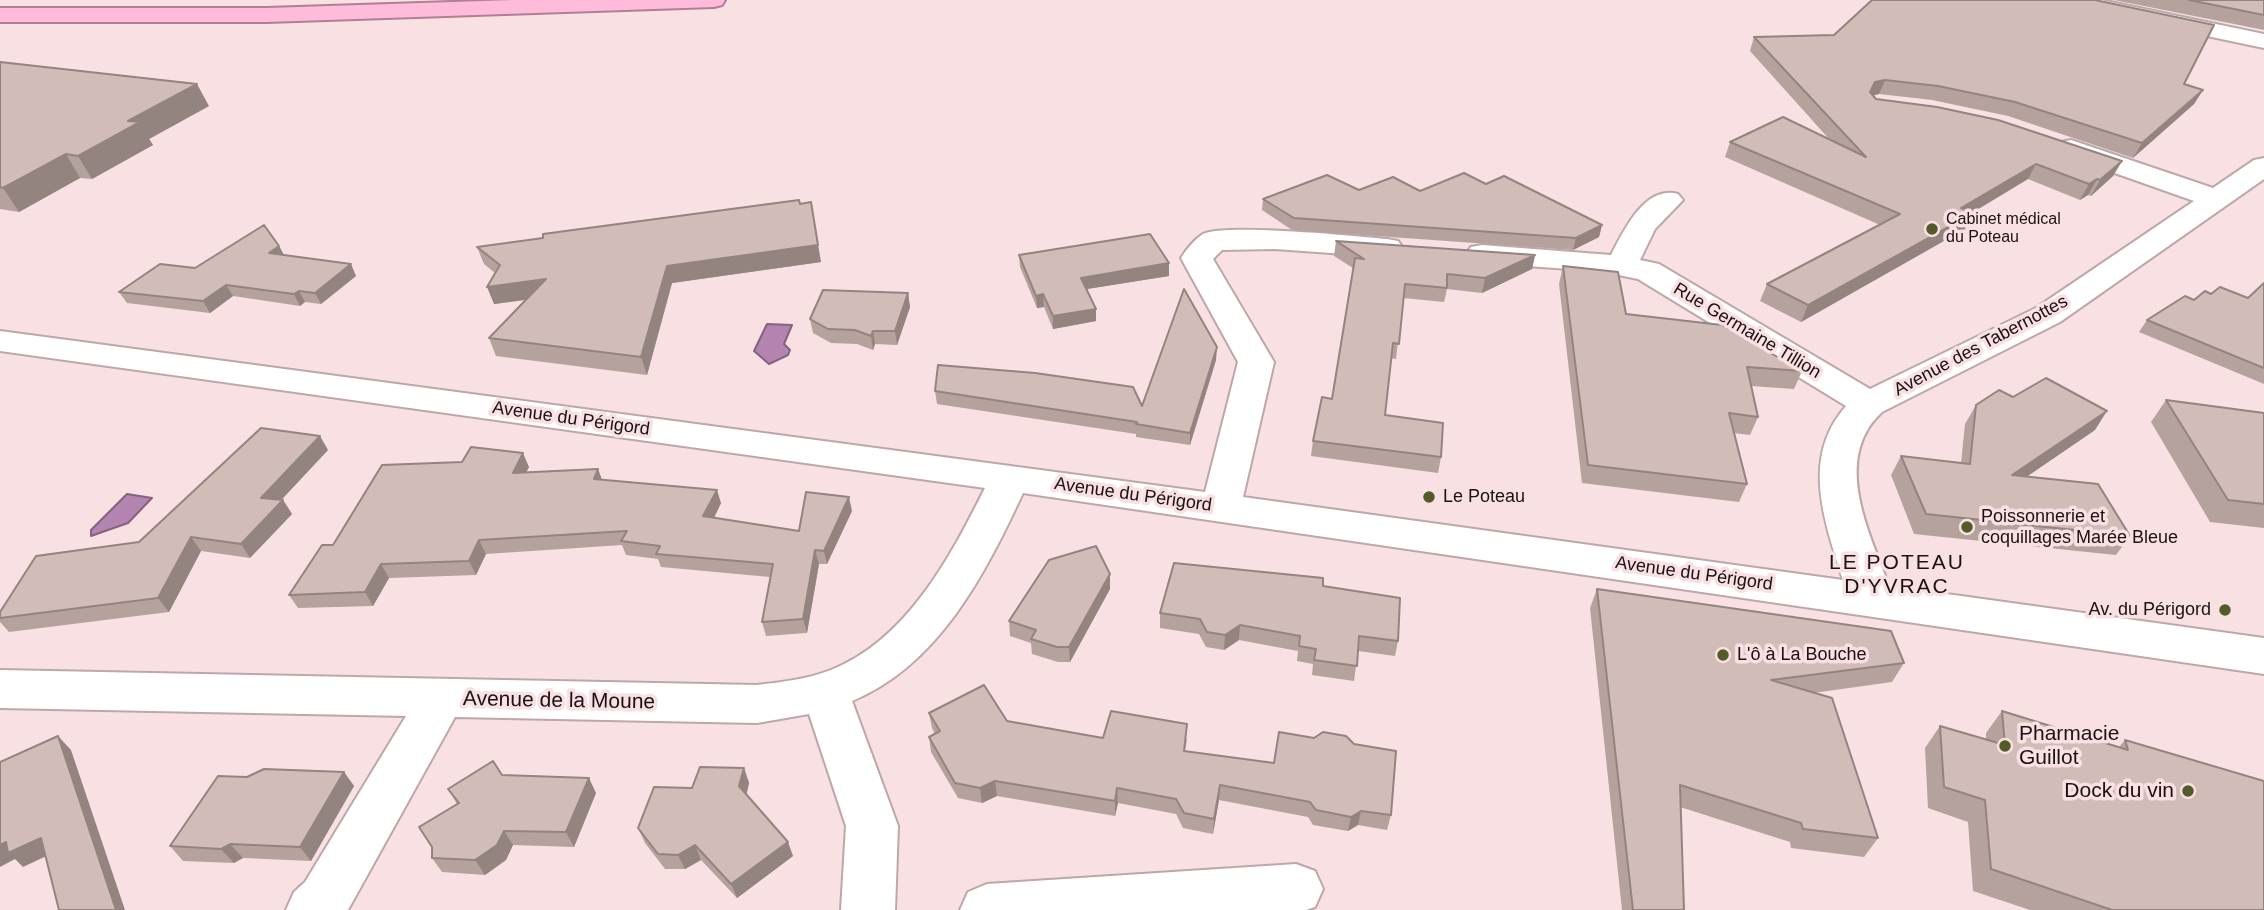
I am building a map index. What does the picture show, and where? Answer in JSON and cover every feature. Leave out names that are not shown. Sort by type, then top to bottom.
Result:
[{"type":"highway","points":[[0,15],[267,15],[714,0]]},
{"type":"street","points":[[2069,0],[2264,41]]},
{"type":"street","points":[[2043,138],[2218,199]]},
{"type":"street","name":"Avenue des Tabernottes","points":[[1871,599],[1840,501],[1836,473],[1840,451],[1849,428],[1869,404],[2048,316],[2264,166]]},
{"type":"street","points":[[1621,266],[1642,225],[1668,200]]},
{"type":"street","name":"Rue Germaine Tillion","points":[[1221,507],[1256,362],[1197,258],[1214,241],[1275,240],[1599,262],[1648,271],[1869,404]]},
{"type":"street","name":"Avenue du Périgord","points":[[0,341],[1221,507],[2264,656]]},
{"type":"street","name":"Avenue de la Moune","points":[[0,688],[757,704],[796,700],[859,678],[879,666],[918,630],[945,593],[993,514],[1010,478]]},
{"type":"street","points":[[825,690],[872,825],[869,910]]},
{"type":"street","points":[[313,910],[324,900],[441,699]]},
{"type":"street","points":[[987,910],[1296,888]]},
{"type":"shaded area","points":[[767,324],[792,325],[784,344],[790,350],[788,355],[769,364],[754,351]]},
{"type":"shaded area","points":[[127,494],[152,498],[128,523],[91,536],[91,530]]},
{"type":"building","points":[[1872,0],[2095,0],[2214,25],[2184,84],[2203,90],[2142,143],[2015,102],[1938,86],[1885,80],[1875,82],[1870,92],[1876,99],[1937,107],[1998,120],[2122,161],[2100,180],[2089,184],[2036,164],[1961,208],[1973,213],[1808,305],[1767,284],[1900,214],[1730,142],[1783,117],[1866,157],[1754,37],[1834,35]]},
{"type":"building","points":[[2189,0],[2264,0],[2264,15]]},
{"type":"building","points":[[0,62],[197,84],[128,121],[140,122],[78,156],[66,154],[3,188],[0,187]]},
{"type":"building","points":[[1464,173],[1486,184],[1504,176],[1602,225],[1576,238],[1294,218],[1263,199],[1327,175],[1359,190],[1393,177],[1420,191]]},
{"type":"building","points":[[799,200],[800,204],[811,202],[818,245],[667,266],[641,357],[489,338],[546,279],[487,287],[500,265],[477,247],[543,238],[543,234]]},
{"type":"building","points":[[264,225],[279,246],[269,253],[351,264],[315,293],[299,291],[294,294],[226,285],[203,301],[119,292],[160,264],[195,268]]},
{"type":"building","points":[[1150,234],[1169,263],[1081,278],[1096,309],[1053,316],[1043,294],[1036,296],[1019,255]]},
{"type":"building","points":[[1336,241],[1535,255],[1485,278],[1447,274],[1447,288],[1405,284],[1399,344],[1393,343],[1385,415],[1443,423],[1441,457],[1313,441],[1322,397],[1332,399],[1355,258],[1364,259]]},
{"type":"building","points":[[1563,266],[1618,272],[1626,314],[1722,325],[1802,371],[1747,367],[1758,417],[1729,413],[1747,484],[1588,465]]},
{"type":"building","points":[[2264,283],[2264,368],[2147,320],[2185,296],[2194,300],[2205,291],[2211,294],[2220,287],[2248,298]]},
{"type":"building","points":[[1184,289],[1217,347],[1190,433],[1136,424],[1137,422],[935,391],[938,365],[1035,373],[1133,387],[1142,406]]},
{"type":"building","points":[[823,290],[908,293],[895,331],[873,331],[871,336],[855,330],[828,329],[810,319]]},
{"type":"building","points":[[2046,378],[2107,411],[2012,475],[2098,484],[2130,536],[1926,514],[1901,456],[1970,464],[1976,405],[1999,390],[2013,397]]},
{"type":"building","points":[[2166,400],[2264,413],[2264,504],[2228,500]]},
{"type":"building","points":[[261,428],[320,436],[261,498],[283,500],[241,544],[191,537],[158,598],[0,618],[0,612],[36,556],[139,542]]},
{"type":"building","points":[[471,447],[523,453],[513,473],[598,469],[594,479],[717,490],[703,516],[799,531],[806,492],[849,497],[824,551],[815,550],[803,619],[762,622],[773,564],[656,554],[660,546],[621,541],[627,531],[479,540],[469,561],[381,564],[365,592],[289,595],[322,545],[333,545],[382,465],[462,462]]},
{"type":"building","points":[[1096,546],[1110,574],[1069,647],[1057,647],[1031,639],[1036,630],[1009,621],[1049,560]]},
{"type":"building","points":[[1174,563],[1323,578],[1323,586],[1400,598],[1398,641],[1359,636],[1357,666],[1314,660],[1316,649],[1299,646],[1300,636],[1240,625],[1225,635],[1207,632],[1200,619],[1160,613]]},
{"type":"building","points":[[1597,589],[1891,631],[1904,663],[1771,680],[1832,698],[1878,838],[1803,829],[1801,823],[1680,785],[1684,910],[1633,910]]},
{"type":"building","points":[[984,685],[1007,721],[1103,738],[1111,711],[1187,724],[1184,751],[1274,763],[1279,732],[1314,738],[1323,732],[1346,736],[1354,744],[1396,751],[1391,815],[1361,811],[1351,817],[1316,810],[1310,802],[1220,785],[1214,819],[1184,813],[1176,799],[1117,788],[1115,801],[995,781],[980,788],[955,783],[929,737],[940,731],[929,713]]},
{"type":"building","points":[[2002,711],[2128,750],[2125,740],[2264,781],[2264,910],[2112,910],[1991,869],[1985,800],[1944,787],[1940,726],[2005,745]]},
{"type":"building","points":[[58,736],[116,910],[59,910],[41,838],[8,853],[6,842],[0,845],[0,762]]},
{"type":"building","points":[[493,761],[502,775],[589,778],[566,832],[504,831],[497,845],[475,860],[432,858],[432,847],[419,827],[459,803],[448,789]]},
{"type":"building","points":[[700,767],[744,768],[739,786],[788,842],[731,884],[695,845],[678,855],[658,854],[638,828],[654,787],[692,788]]},
{"type":"building","points":[[264,769],[344,772],[300,847],[230,844],[221,849],[170,846],[218,776],[247,777]]},
{"type":"place","name":"Cabinet médical du Poteau","points":[[1932,229]]},
{"type":"place","name":"Le Poteau","points":[[1429,497]]},
{"type":"place","name":"Poissonnerie et coquillages Marée Bleue","points":[[1967,527]]},
{"type":"place","name":"Av. du Périgord","points":[[2225,610]]},
{"type":"place","name":"L'ô à La Bouche","points":[[1723,655]]},
{"type":"place","name":"Pharmacie Guillot","points":[[2005,746]]},
{"type":"place","name":"Dock du vin","points":[[2188,791]]},
{"type":"district","name":"LE POTEAU D'YVRAC","points":[[1897,575]]}]
